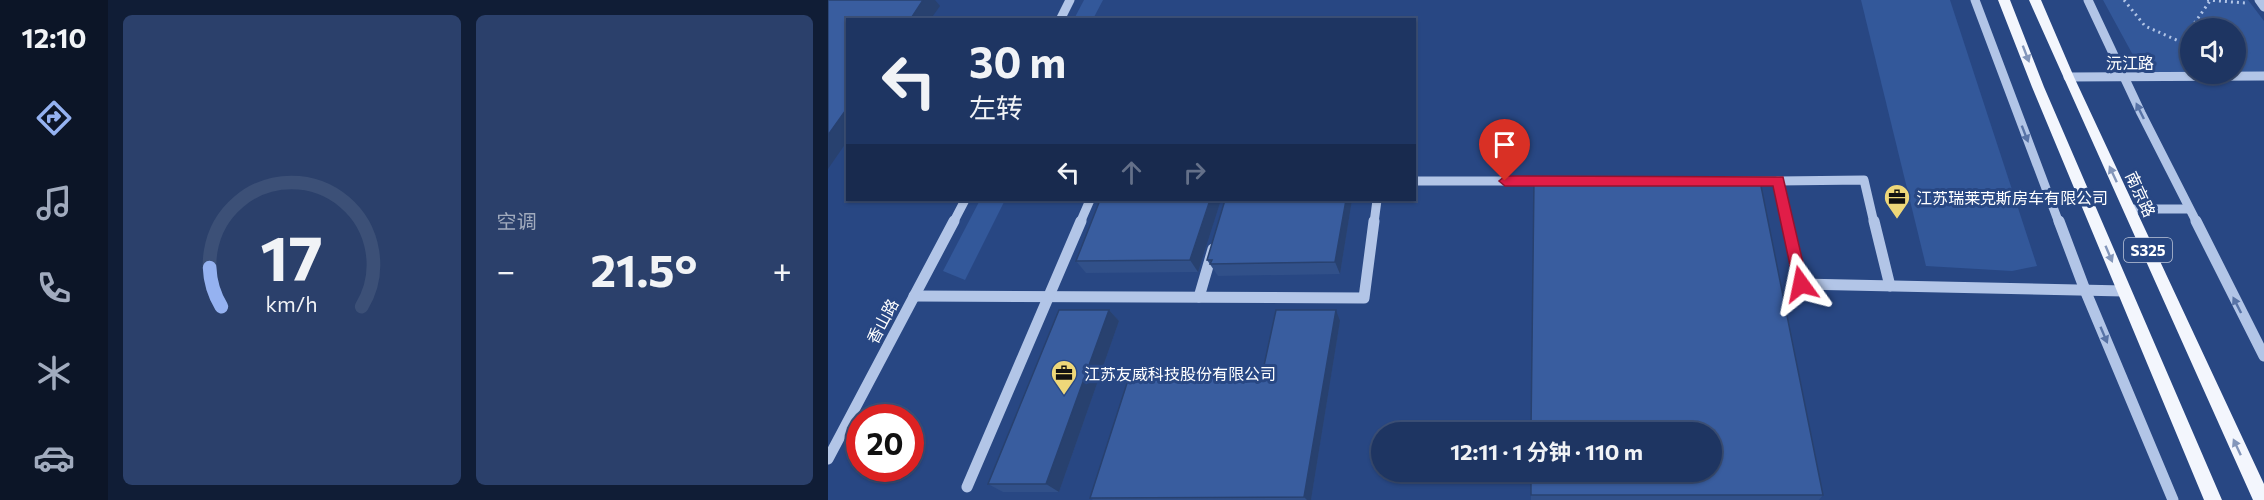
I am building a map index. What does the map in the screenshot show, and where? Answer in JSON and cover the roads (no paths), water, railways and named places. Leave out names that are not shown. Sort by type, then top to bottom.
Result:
[{"type":"main road","name":"S325","points":[[2004,0],[2213,500]]},
{"type":"main road","name":"南京路","points":[[2035,0],[2262,500]]},
{"type":"street","points":[[1061,18],[1070,0]]},
{"type":"street","points":[[1975,0],[2085,290],[2173,500]]},
{"type":"street","points":[[2088,0],[2189,209],[2264,356]]},
{"type":"street","name":"沅江路","points":[[2068,77],[2264,76]]},
{"type":"street","points":[[1416,181],[1864,180],[1890,286]]},
{"type":"street","points":[[1778,181],[1801,284],[2124,291]]},
{"type":"street","name":"香山路","points":[[828,459],[964,201]]},
{"type":"street","points":[[967,487],[1090,201]]},
{"type":"street","points":[[914,296],[1364,298],[1377,201]]},
{"type":"street","points":[[2128,209],[2189,209]]},
{"type":"street","points":[[1199,297],[1215,243]]},
{"type":"place","name":"江苏瑞莱克斯房车有限公司","points":[[1897,220]]},
{"type":"place","name":"江苏友威科技股份有限公司","points":[[1064,396]]}]
